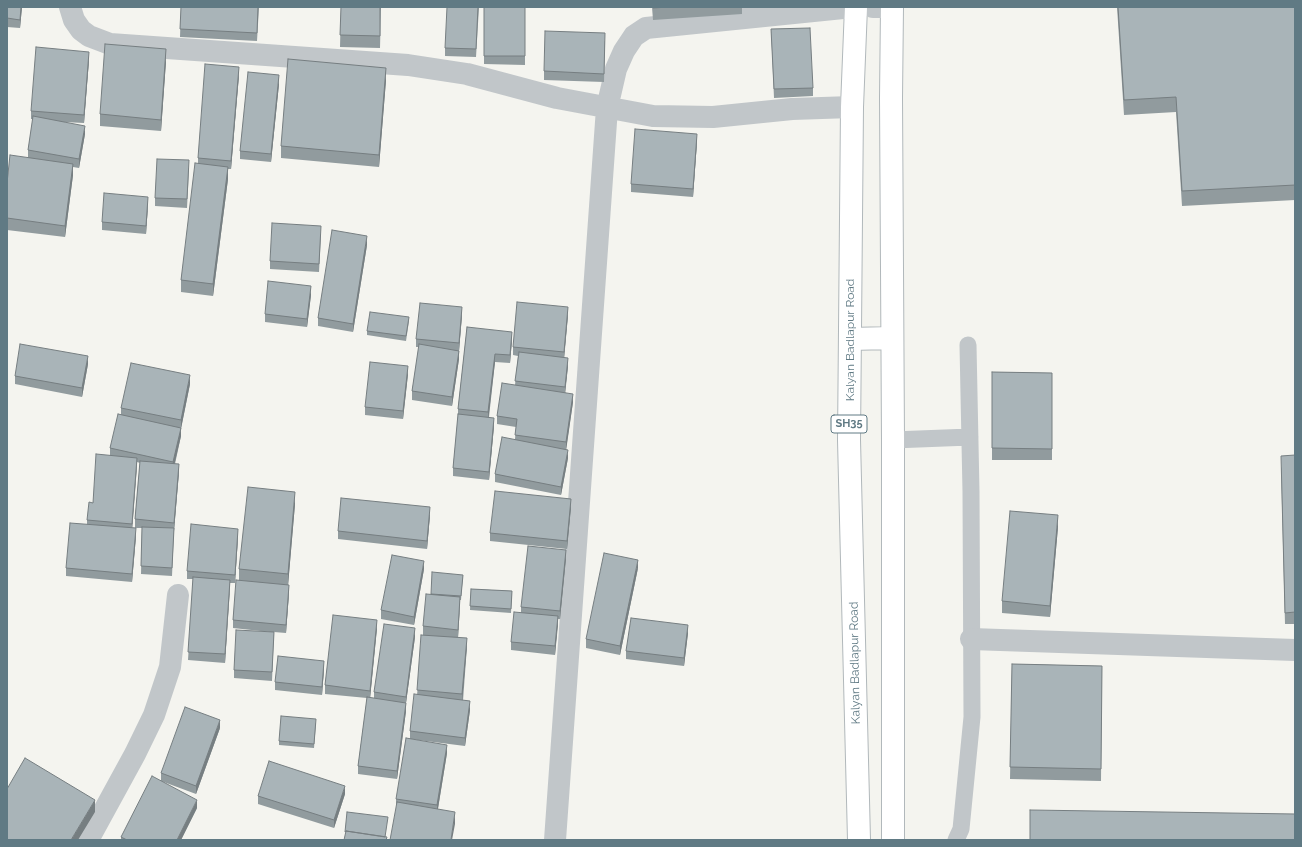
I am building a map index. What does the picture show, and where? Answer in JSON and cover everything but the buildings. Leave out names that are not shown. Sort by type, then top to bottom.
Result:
[{"type":"main road","name":"Kalyan Badlapur Road","points":[[856,7],[852,107],[849,440],[859,840]]},
{"type":"main road","points":[[892,7],[893,840]]},
{"type":"main road","points":[[850,339],[892,338]]},
{"type":"street","points":[[70,7],[74,20],[81,30],[89,36],[110,44],[408,65],[467,74],[607,108],[652,116],[713,117],[792,109],[852,107]]},
{"type":"street","points":[[554,840],[607,108],[616,69],[624,51],[634,36],[646,28],[853,7]]},
{"type":"street","points":[[873,7],[892,7]]},
{"type":"street","points":[[88,840],[135,754],[154,715],[170,667],[178,595]]},
{"type":"street","points":[[971,639],[1295,650]]},
{"type":"lane","points":[[956,840],[961,829],[972,717],[968,345]]},
{"type":"lane","points":[[893,440],[970,437]]}]
